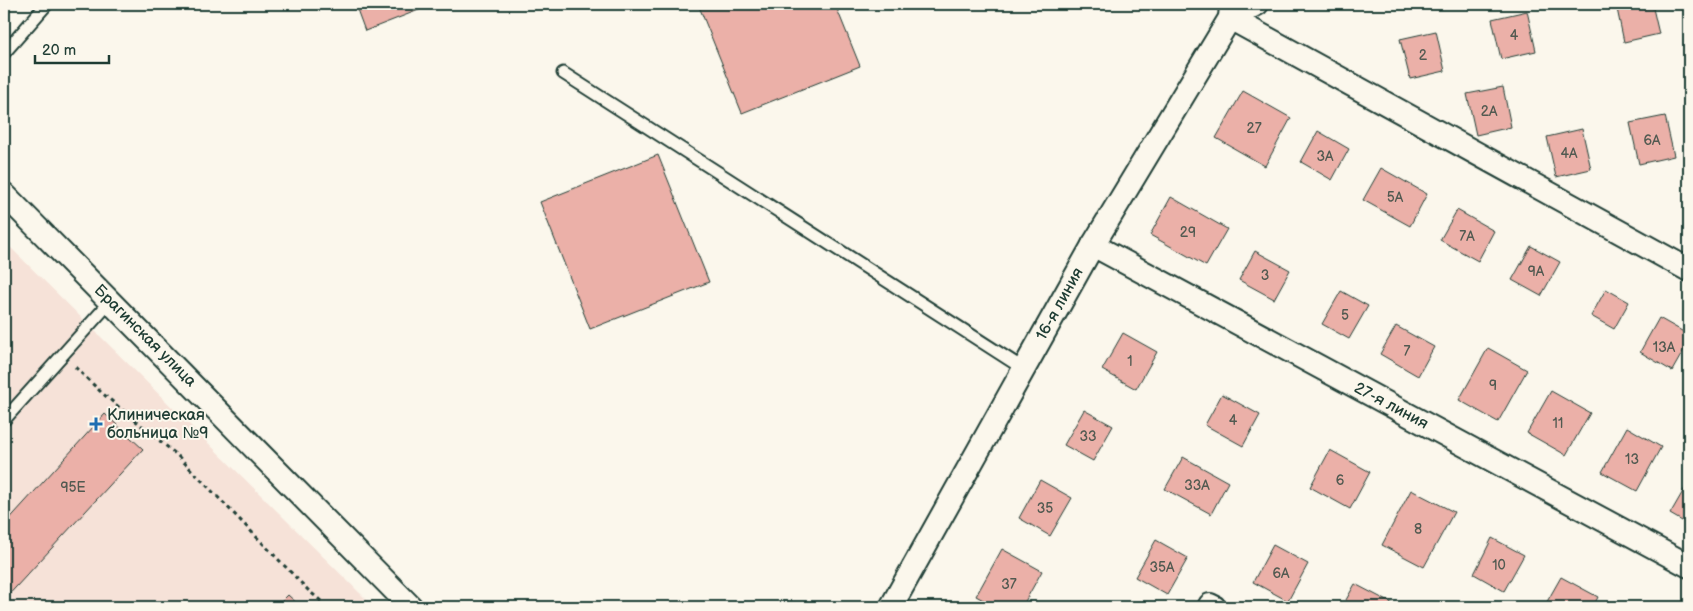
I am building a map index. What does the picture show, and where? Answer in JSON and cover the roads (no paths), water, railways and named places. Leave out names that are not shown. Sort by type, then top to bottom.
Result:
[{"type":"street","points":[[1230,11],[1257,4]]},
{"type":"street","points":[[1230,11],[1689,270]]},
{"type":"street","name":"16-я линия","points":[[891,607],[1093,245],[1230,11]]},
{"type":"street","name":"Брагинская улица","points":[[4,194],[411,607]]},
{"type":"street","name":"27-я линия","points":[[1093,245],[1689,566]]},
{"type":"lane","points":[[4,53],[47,4]]},
{"type":"lane","points":[[563,73],[1024,369]]},
{"type":"lane","points":[[4,420],[111,301]]},
{"type":"place","name":"Клиническая больница №9","points":[[96,424]]}]
